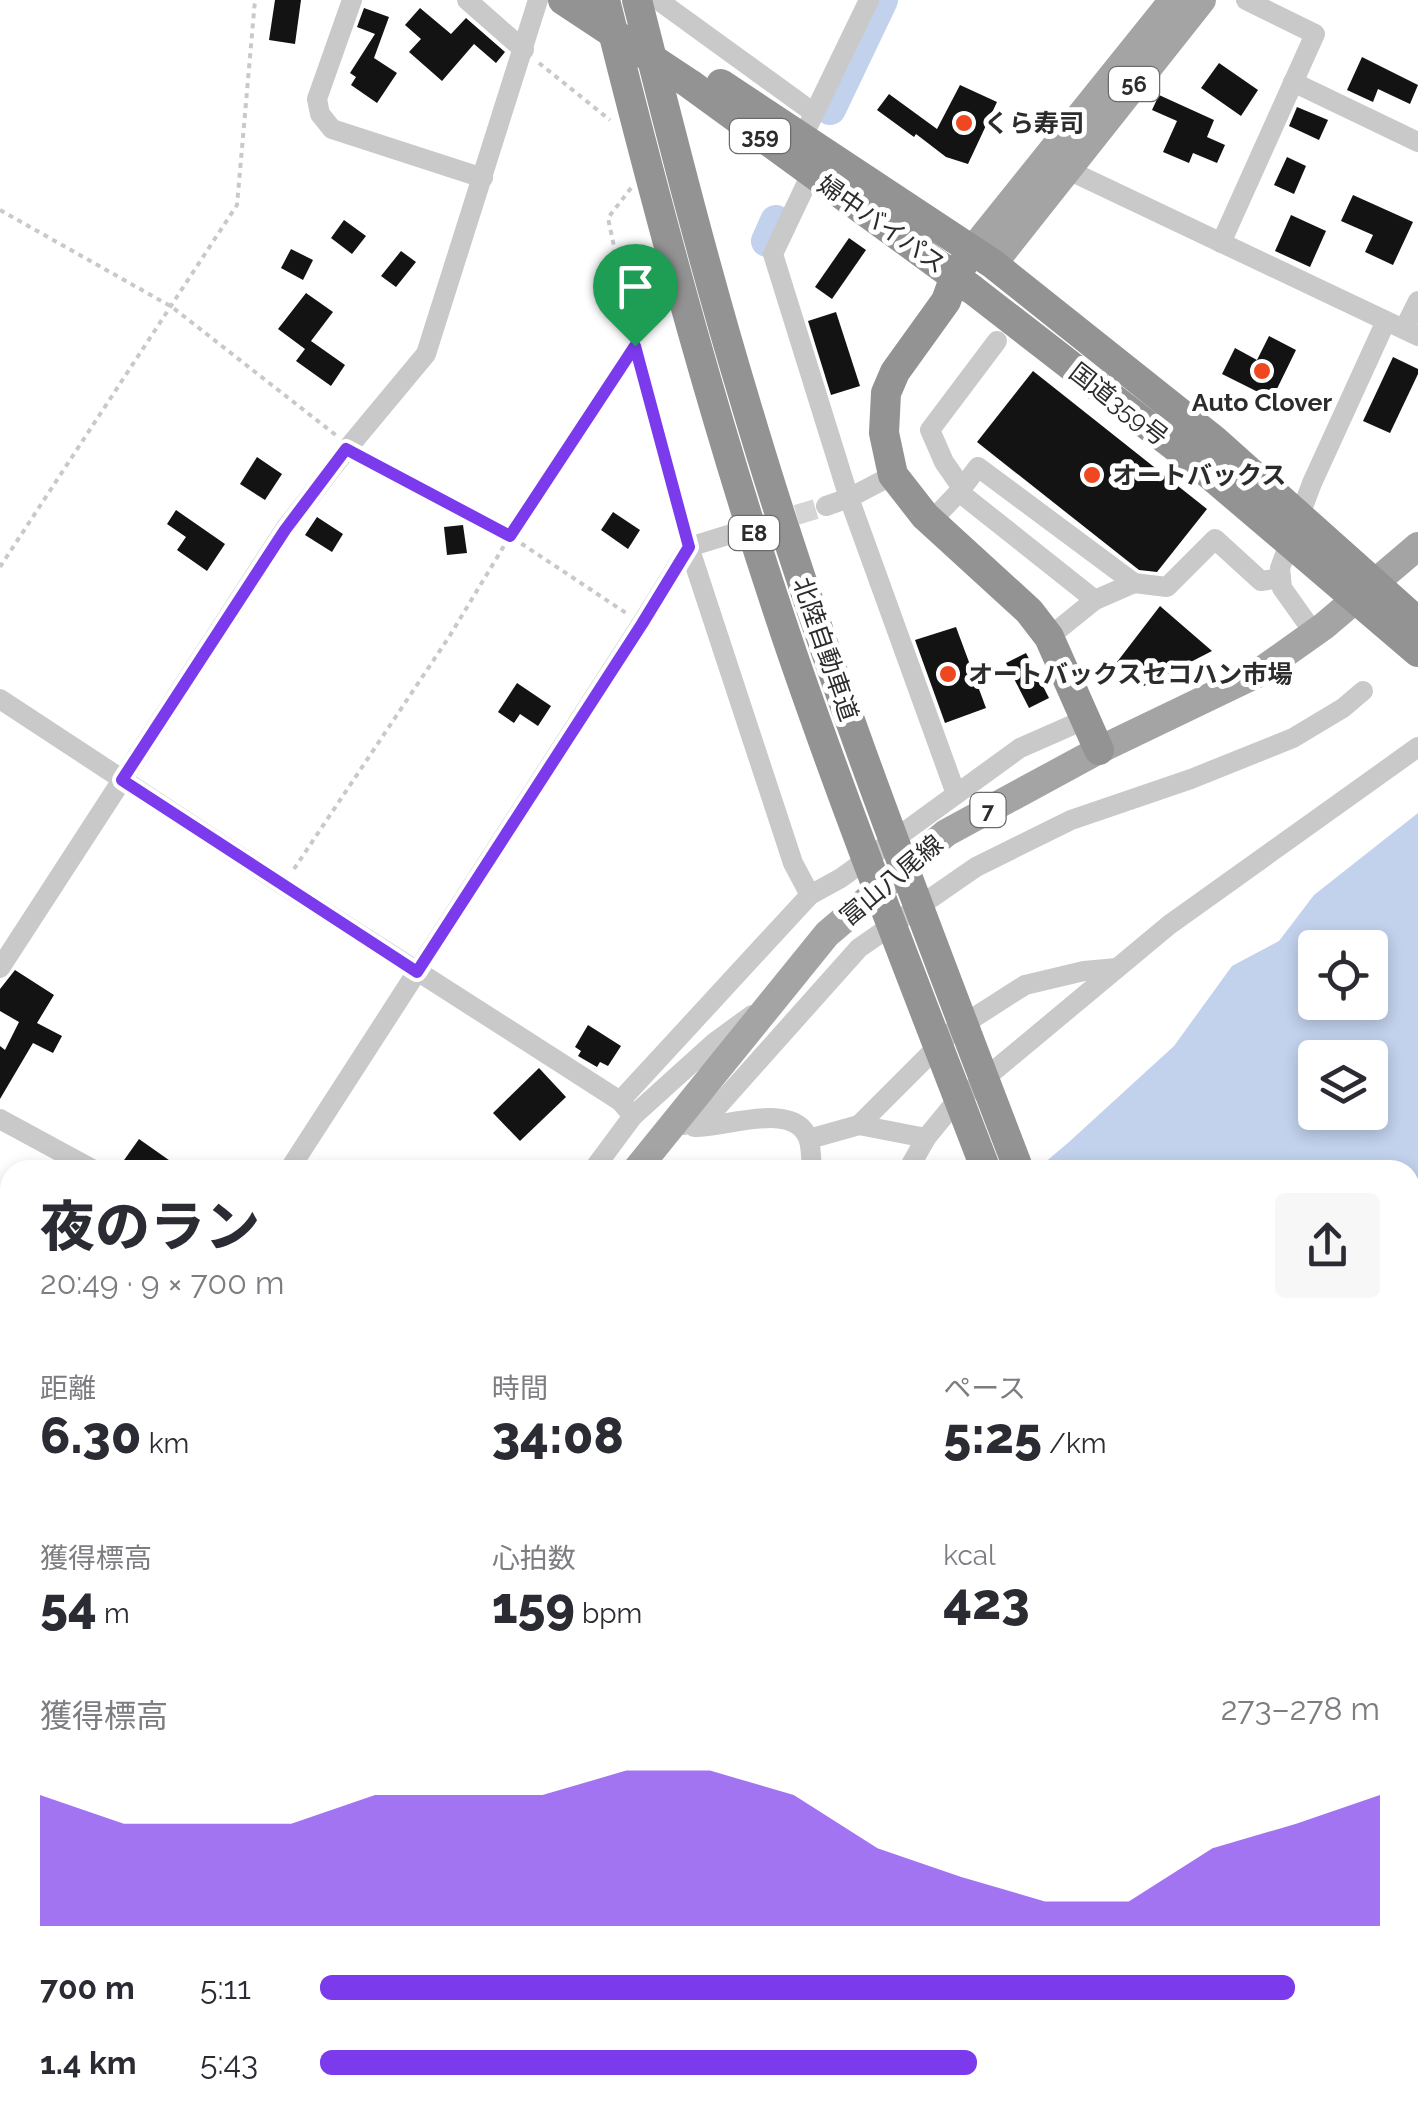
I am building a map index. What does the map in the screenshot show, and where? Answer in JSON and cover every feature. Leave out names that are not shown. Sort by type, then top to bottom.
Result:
[{"type":"highway","name":"婦中バイパス","points":[[563,0],[690,84],[958,289]]},
{"type":"highway","name":"婦中バイパス","points":[[594,0],[808,125],[983,257]]},
{"type":"highway","name":"北陸自動車道","points":[[605,0],[658,212],[721,430],[792,653],[982,1160]]},
{"type":"highway","name":"北陸自動車道","points":[[637,0],[692,219],[745,404],[817,626],[889,832],[1015,1160]]},
{"type":"highway","points":[[983,257],[895,372],[886,393],[884,434],[893,475],[925,516],[1029,611],[1049,637],[1099,750]]},
{"type":"highway","name":"国道359号","points":[[983,257],[1204,451],[1418,652]]},
{"type":"highway","name":"国道359号","points":[[958,289],[1204,451],[1418,622]]},
{"type":"main road","name":"56","points":[[983,257],[1173,0]]},
{"type":"main road","name":"56","points":[[983,257],[1066,169],[1202,0]]},
{"type":"main road","name":"富山八尾線","points":[[646,1160],[678,1126],[828,934],[946,833],[1099,750],[1255,675],[1314,633],[1418,546]]},
{"type":"street","points":[[352,0],[317,99],[320,114],[332,129],[483,178]]},
{"type":"street","points":[[467,0],[524,50]]},
{"type":"street","points":[[0,968],[285,530],[346,449],[426,354],[538,0]]},
{"type":"street","points":[[661,0],[808,125],[869,0]]},
{"type":"street","points":[[1220,244],[1314,34],[1246,0]]},
{"type":"street","points":[[1293,82],[1418,142]]},
{"type":"street","points":[[1066,169],[1403,329]]},
{"type":"street","points":[[812,174],[773,254],[849,498],[956,794]]},
{"type":"street","points":[[1314,633],[1282,588],[1280,568],[1312,482],[1418,301]]},
{"type":"street","points":[[997,342],[930,430],[960,490],[1095,600]]},
{"type":"street","points":[[936,516],[978,466],[1134,582],[1167,587],[1214,539],[1261,581],[1281,578]]},
{"type":"street","points":[[826,506],[893,475]]},
{"type":"street","points":[[295,1160],[689,547],[728,536]]},
{"type":"street","points":[[689,547],[793,862],[810,895]]},
{"type":"street","points":[[1049,637],[1095,600],[1134,582]]},
{"type":"street","points":[[678,1126],[710,1115],[858,948],[976,866],[1071,820],[1192,779],[1293,738],[1362,692]]},
{"type":"street","points":[[0,700],[627,1108]]},
{"type":"street","points":[[598,1160],[627,1108],[810,895],[930,816],[1020,748],[1086,718]]},
{"type":"street","points":[[914,1160],[953,1105],[1169,925],[1418,746]]},
{"type":"street","points":[[859,1125],[953,1031],[1024,985],[1084,970],[1118,968]]},
{"type":"street","points":[[627,1108],[774,1000]]},
{"type":"street","points":[[678,1126],[699,1128],[774,1116],[800,1125],[809,1139],[812,1160]]},
{"type":"street","points":[[0,1119],[76,1160]]},
{"type":"street","points":[[809,1139],[859,1125],[926,1138]]},
{"type":"path","points":[[0,567],[237,206],[255,0]]},
{"type":"path","points":[[524,50],[618,126]]},
{"type":"path","points":[[632,185],[608,218],[635,346],[689,547]]},
{"type":"path","points":[[0,210],[172,306],[332,431],[346,449],[510,536],[642,624]]},
{"type":"path","points":[[282,885],[449,637],[635,346]]},
{"type":"water","points":[[1418,813],[1418,1160],[1048,1160],[1174,1046],[1232,966],[1279,941],[1314,895]]},
{"type":"building","points":[[275,0],[301,0],[295,44],[269,40]]},
{"type":"building","points":[[364,8],[389,17],[374,58],[397,73],[377,103],[351,85],[356,77],[350,73],[375,34],[357,27]]},
{"type":"building","points":[[420,8],[451,34],[466,18],[505,52],[496,63],[474,44],[442,81],[409,52],[421,39],[405,25]]},
{"type":"building","points":[[1362,57],[1418,85],[1410,104],[1378,89],[1373,102],[1347,90]]},
{"type":"building","points":[[1219,63],[1258,90],[1241,116],[1201,88]]},
{"type":"building","name":"くら寿司","points":[[960,85],[997,102],[968,164],[946,157],[877,110],[889,94],[937,129]]},
{"type":"building","points":[[1159,95],[1214,120],[1207,137],[1225,145],[1217,163],[1193,153],[1189,163],[1163,152],[1177,121],[1152,110]]},
{"type":"building","points":[[1297,107],[1328,120],[1319,140],[1289,126]]},
{"type":"building","points":[[1287,157],[1306,166],[1294,194],[1274,185]]},
{"type":"building","points":[[1353,195],[1413,222],[1393,265],[1365,252],[1373,235],[1341,221]]},
{"type":"building","points":[[1291,215],[1326,231],[1310,267],[1275,251]]},
{"type":"building","points":[[344,220],[366,236],[352,254],[331,238]]},
{"type":"building","points":[[849,238],[866,250],[832,299],[815,287]]},
{"type":"building","points":[[291,249],[313,260],[303,280],[281,268]]},
{"type":"building","points":[[401,251],[416,262],[396,287],[381,276]]},
{"type":"building","points":[[306,293],[333,312],[311,341],[345,365],[331,386],[296,361],[305,349],[278,329]]},
{"type":"building","points":[[836,312],[860,386],[831,395],[808,321]]},
{"type":"building","points":[[1269,336],[1296,350],[1272,399],[1222,374],[1235,348],[1257,360]]},
{"type":"building","points":[[1393,357],[1418,369],[1418,374],[1390,433],[1363,421]]},
{"type":"building","name":"オートバックス","points":[[1033,371],[1207,509],[1157,572],[1139,570],[977,442]]},
{"type":"building","points":[[257,457],[282,474],[265,500],[240,484]]},
{"type":"building","points":[[176,510],[225,544],[207,571],[177,550],[186,537],[167,524]]},
{"type":"building","points":[[613,512],[640,530],[628,549],[601,530]]},
{"type":"building","points":[[317,517],[343,534],[332,552],[305,535]]},
{"type":"building","points":[[463,525],[467,553],[447,555],[444,527]]},
{"type":"building","points":[[1160,606],[1212,651],[1144,686],[1117,662]]},
{"type":"building","name":"オートバックスセコハン市場","points":[[956,627],[986,708],[945,723],[915,640]]},
{"type":"building","points":[[1026,653],[1049,698],[1029,708],[1006,663]]},
{"type":"building","points":[[517,683],[551,706],[538,726],[520,714],[514,723],[498,712]]},
{"type":"building","points":[[15,970],[54,995],[37,1023],[62,1036],[53,1053],[33,1043],[0,1099],[0,1046],[5,1050],[19,1022],[0,1011],[0,989]]},
{"type":"building","points":[[588,1025],[621,1046],[608,1066],[600,1062],[597,1067],[578,1056],[581,1051],[575,1047]]},
{"type":"building","points":[[539,1068],[566,1097],[520,1141],[493,1113]]},
{"type":"building","points":[[139,1139],[169,1160],[124,1160]]},
{"type":"waterway","points":[[830,109],[882,0]]},
{"type":"waterway","points":[[767,241],[776,221]]},
{"type":"tunnel","points":[[739,532],[826,506]]},
{"type":"place","name":"くら寿司","points":[[964,123]]},
{"type":"place","name":"Auto Clover","points":[[1262,371]]},
{"type":"place","name":"オートバックス","points":[[1092,475]]},
{"type":"place","name":"オートバックスセコハン市場","points":[[948,674]]},
{"type":"route","points":[[635,346],[689,547],[417,972],[122,780],[285,530],[346,449],[510,536],[635,346]]}]
